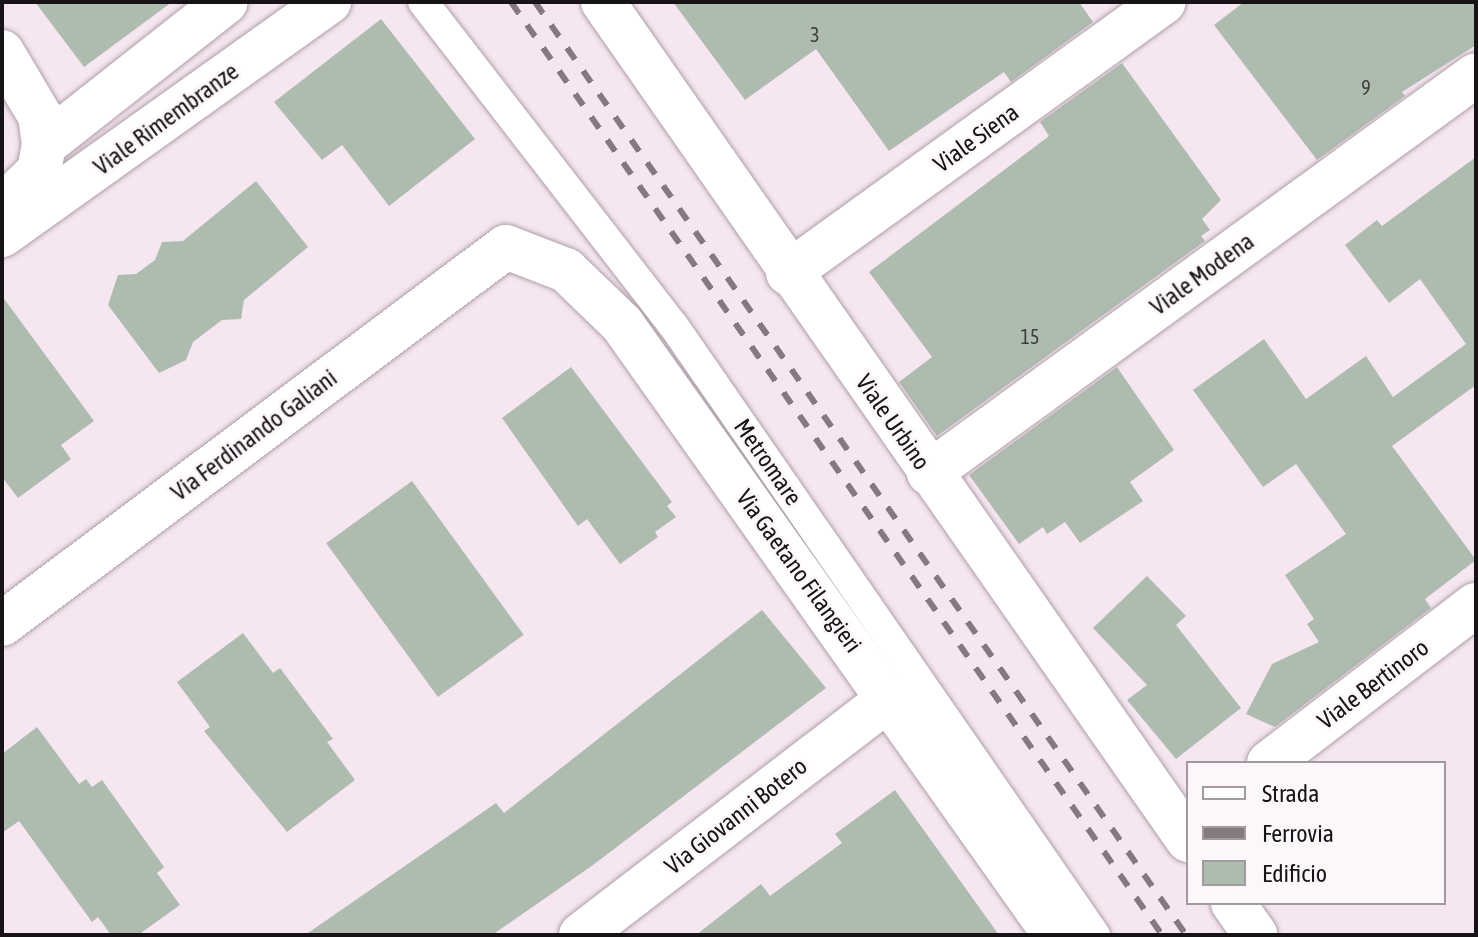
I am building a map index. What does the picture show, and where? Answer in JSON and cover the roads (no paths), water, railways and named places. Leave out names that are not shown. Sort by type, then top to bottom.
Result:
[{"type":"street","points":[[44,145],[226,2]]},
{"type":"street","name":"Viale Rimembranze","points":[[2,235],[329,2]]},
{"type":"street","name":"Viale Urbino","points":[[603,2],[788,273],[1186,831]]},
{"type":"street","name":"Viale Siena","points":[[788,273],[1164,2]]},
{"type":"street","points":[[2,52],[40,116],[44,145],[39,171],[2,207]]},
{"type":"street","name":"Viale Modena","points":[[929,473],[1476,75]]},
{"type":"street","name":"Via Ferdinando Galiani","points":[[2,624],[506,247]]},
{"type":"street","name":"Via Gaetano Filangieri","points":[[506,247],[566,270],[622,324],[890,698],[1055,935]]},
{"type":"street","name":"Viale Bertinoro","points":[[1272,761],[1476,605]]},
{"type":"street","name":"Via Giovanni Botero","points":[[581,935],[890,698]]},
{"type":"street","points":[[1234,905],[1255,935]]},
{"type":"lane","name":"Metromare","points":[[423,2],[673,325],[1095,935]]},
{"type":"railway","points":[[511,2],[1162,935]]},
{"type":"railway","points":[[535,2],[1186,935]]}]
